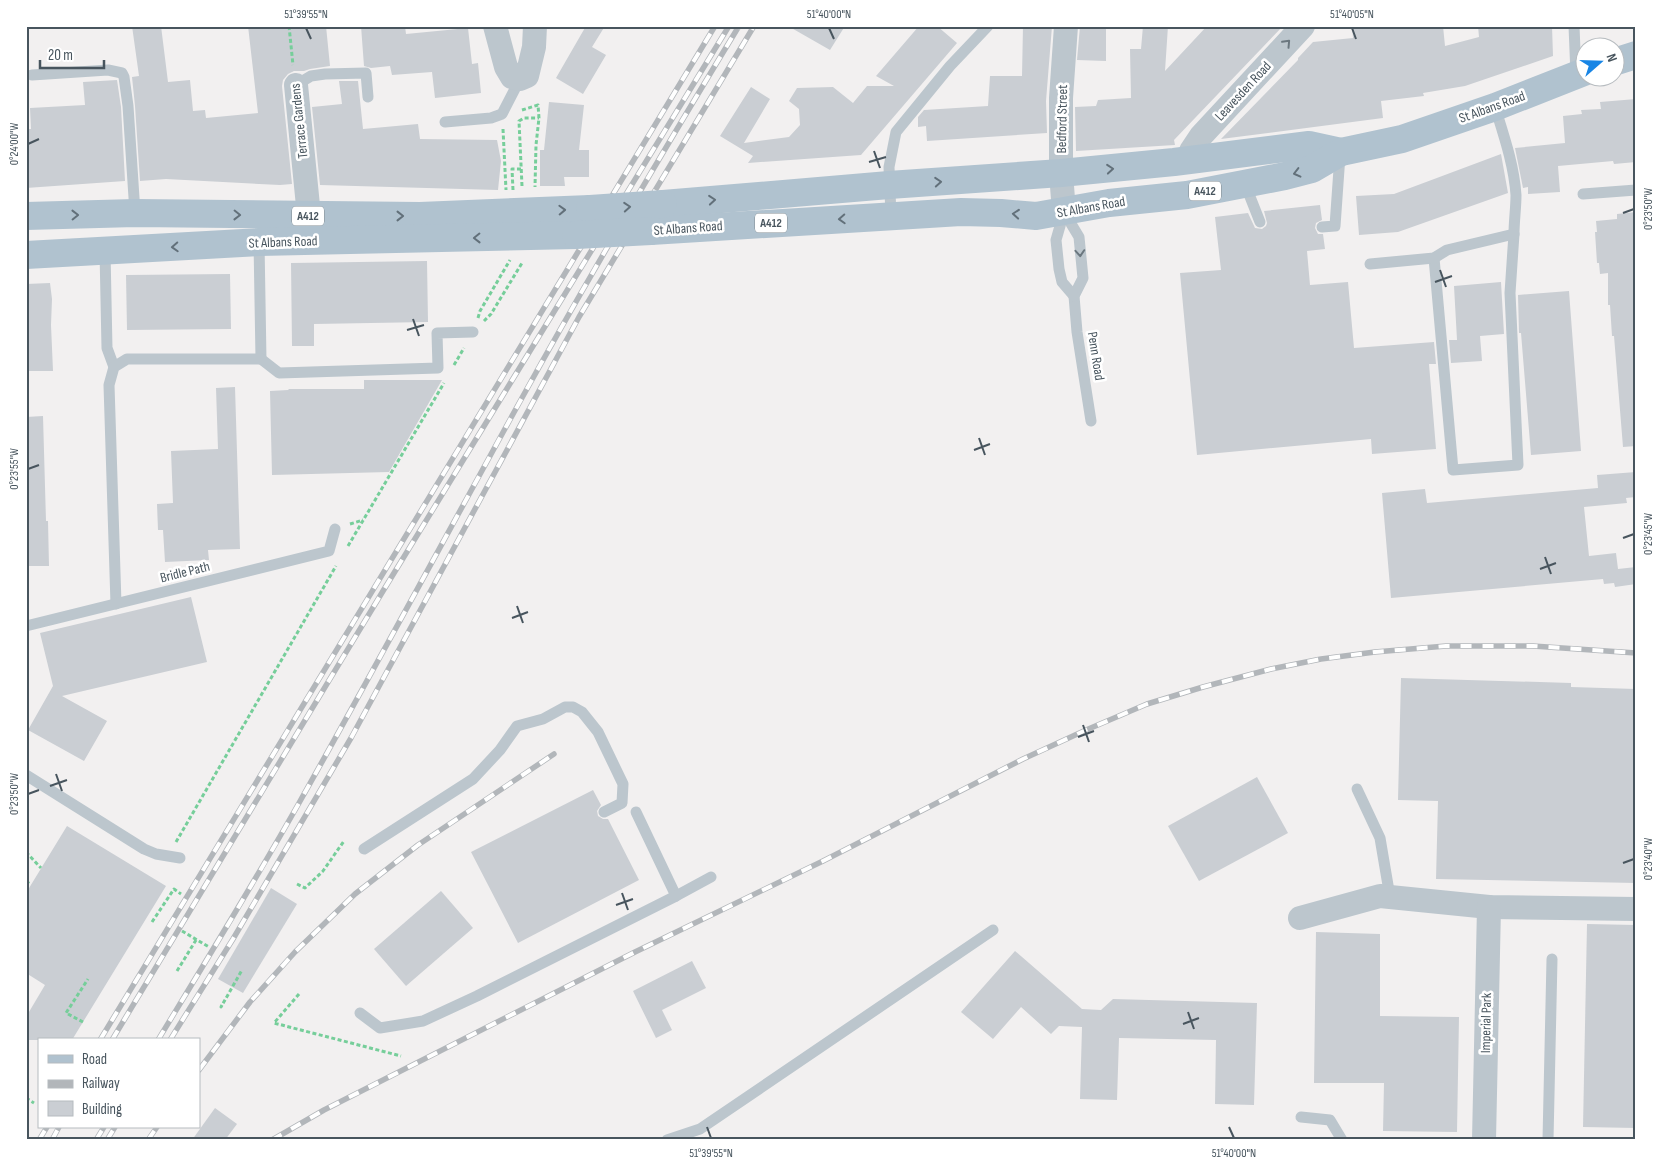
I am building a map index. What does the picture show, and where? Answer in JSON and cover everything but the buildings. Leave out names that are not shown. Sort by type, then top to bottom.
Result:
[{"type":"main road","name":"St Albans Road","points":[[26,256],[259,242],[576,235],[961,212],[1036,216],[1109,203],[1187,195],[1312,169],[1341,152],[1402,139],[1495,107],[1574,75]]},
{"type":"main road","name":"St Albans Road","points":[[26,216],[135,213],[420,216],[590,209],[1061,173],[1192,160],[1309,145],[1341,152]]},
{"type":"main road","points":[[1192,160],[1196,171],[1202,178],[1232,186]]},
{"type":"main road","points":[[26,235],[50,233],[105,251]]},
{"type":"street","points":[[495,26],[506,67],[512,77],[520,78],[527,76],[534,47],[535,26]]},
{"type":"street","name":"Bedford Street","points":[[1064,212],[1061,173],[1061,98],[1066,26]]},
{"type":"street","name":"Leavesden Road","points":[[1192,160],[1192,150],[1201,136],[1303,26]]},
{"type":"street","name":"Terrace Gardens","points":[[296,85],[309,216]]},
{"type":"street","points":[[1300,918],[1380,896],[1488,907],[1636,909]]},
{"type":"street","name":"Imperial Park","points":[[1484,1140],[1488,907]]},
{"type":"lane","points":[[890,216],[889,167],[896,132],[950,66],[988,26]]},
{"type":"lane","points":[[32,75],[108,70],[122,73],[128,106],[135,213]]},
{"type":"lane","points":[[296,85],[312,76],[366,73],[368,97]]},
{"type":"lane","points":[[445,122],[491,118],[502,114],[520,78]]},
{"type":"lane","points":[[1434,258],[1453,470],[1518,465],[1510,293],[1516,195],[1507,148],[1495,107]]},
{"type":"lane","points":[[1322,227],[1335,226],[1341,152]]},
{"type":"lane","points":[[1232,186],[1260,222]]},
{"type":"lane","points":[[1583,194],[1636,190]]},
{"type":"lane","points":[[1064,212],[1056,240],[1059,269],[1062,282],[1074,296]]},
{"type":"lane","name":"Penn Road","points":[[1064,212],[1080,237],[1082,278],[1074,296],[1076,332],[1091,421]]},
{"type":"lane","points":[[1370,264],[1434,258],[1447,250],[1514,234]]},
{"type":"lane","points":[[259,242],[261,360]]},
{"type":"lane","points":[[105,251],[107,348],[114,367],[109,385],[116,604]]},
{"type":"lane","points":[[114,367],[127,359],[261,360],[279,373],[438,368],[437,333],[474,332]]},
{"type":"lane","name":"Bridle Path","points":[[26,626],[330,551],[335,529]]},
{"type":"lane","points":[[364,849],[473,779],[500,750],[517,726],[543,719],[566,707],[573,707],[588,718],[598,732],[623,784],[622,804],[604,812]]},
{"type":"lane","points":[[26,775],[144,849],[156,854],[174,857]]},
{"type":"lane","points":[[1357,788],[1380,838],[1390,897]]},
{"type":"lane","points":[[636,812],[676,896]]},
{"type":"lane","points":[[360,1013],[380,1028],[423,1021],[477,996],[711,877]]},
{"type":"lane","points":[[667,1140],[700,1129],[993,930]]},
{"type":"lane","points":[[1548,1140],[1552,959]]},
{"type":"lane","points":[[1301,1117],[1330,1120],[1342,1140]]},
{"type":"path","name":"Terrace Gardens","points":[[289,26],[296,85]]},
{"type":"path","points":[[507,193],[502,114],[538,105],[540,118],[536,145],[535,193]]},
{"type":"path","points":[[522,186],[519,121],[524,118],[540,118]]},
{"type":"path","points":[[513,193],[512,169],[521,169]]},
{"type":"path","points":[[454,366],[474,332],[491,314],[522,264]]},
{"type":"path","points":[[474,332],[480,311],[506,266]]},
{"type":"path","points":[[343,554],[448,375]]},
{"type":"path","points":[[174,857],[338,563]]},
{"type":"path","points":[[297,884],[305,888],[323,871],[344,842]]},
{"type":"path","points":[[26,852],[42,868]]},
{"type":"path","points":[[26,881],[31,885]]},
{"type":"path","points":[[152,922],[174,889],[181,894]]},
{"type":"path","points":[[182,931],[209,947]]},
{"type":"path","points":[[177,970],[196,940]]},
{"type":"path","points":[[222,1005],[221,1007],[242,970]]},
{"type":"path","points":[[83,1022],[66,1013],[88,978]]},
{"type":"path","points":[[299,994],[274,1023],[401,1056]]},
{"type":"path","points":[[26,1098],[34,1103]]},
{"type":"railway","points":[[101,1038],[715,26]]},
{"type":"railway","points":[[113,1038],[383,591],[729,26]]},
{"type":"railway","points":[[159,1038],[282,833],[575,303],[739,26]]},
{"type":"railway","points":[[171,1038],[233,939],[351,738],[579,317],[754,26]]},
{"type":"railway","points":[[272,1140],[324,1110],[635,952],[823,861],[1023,759],[1147,704],[1271,669],[1321,659],[1375,652],[1446,646],[1533,646],[1636,653]]},
{"type":"railway","points":[[200,1069],[250,1002],[295,952],[355,894],[418,845],[554,754]]},
{"type":"railway","points":[[39,1140],[46,1128]]},
{"type":"railway","points":[[52,1140],[58,1128]]},
{"type":"railway","points":[[96,1140],[103,1128]]},
{"type":"railway","points":[[107,1140],[114,1128]]},
{"type":"railway","points":[[148,1140],[156,1128]]}]
